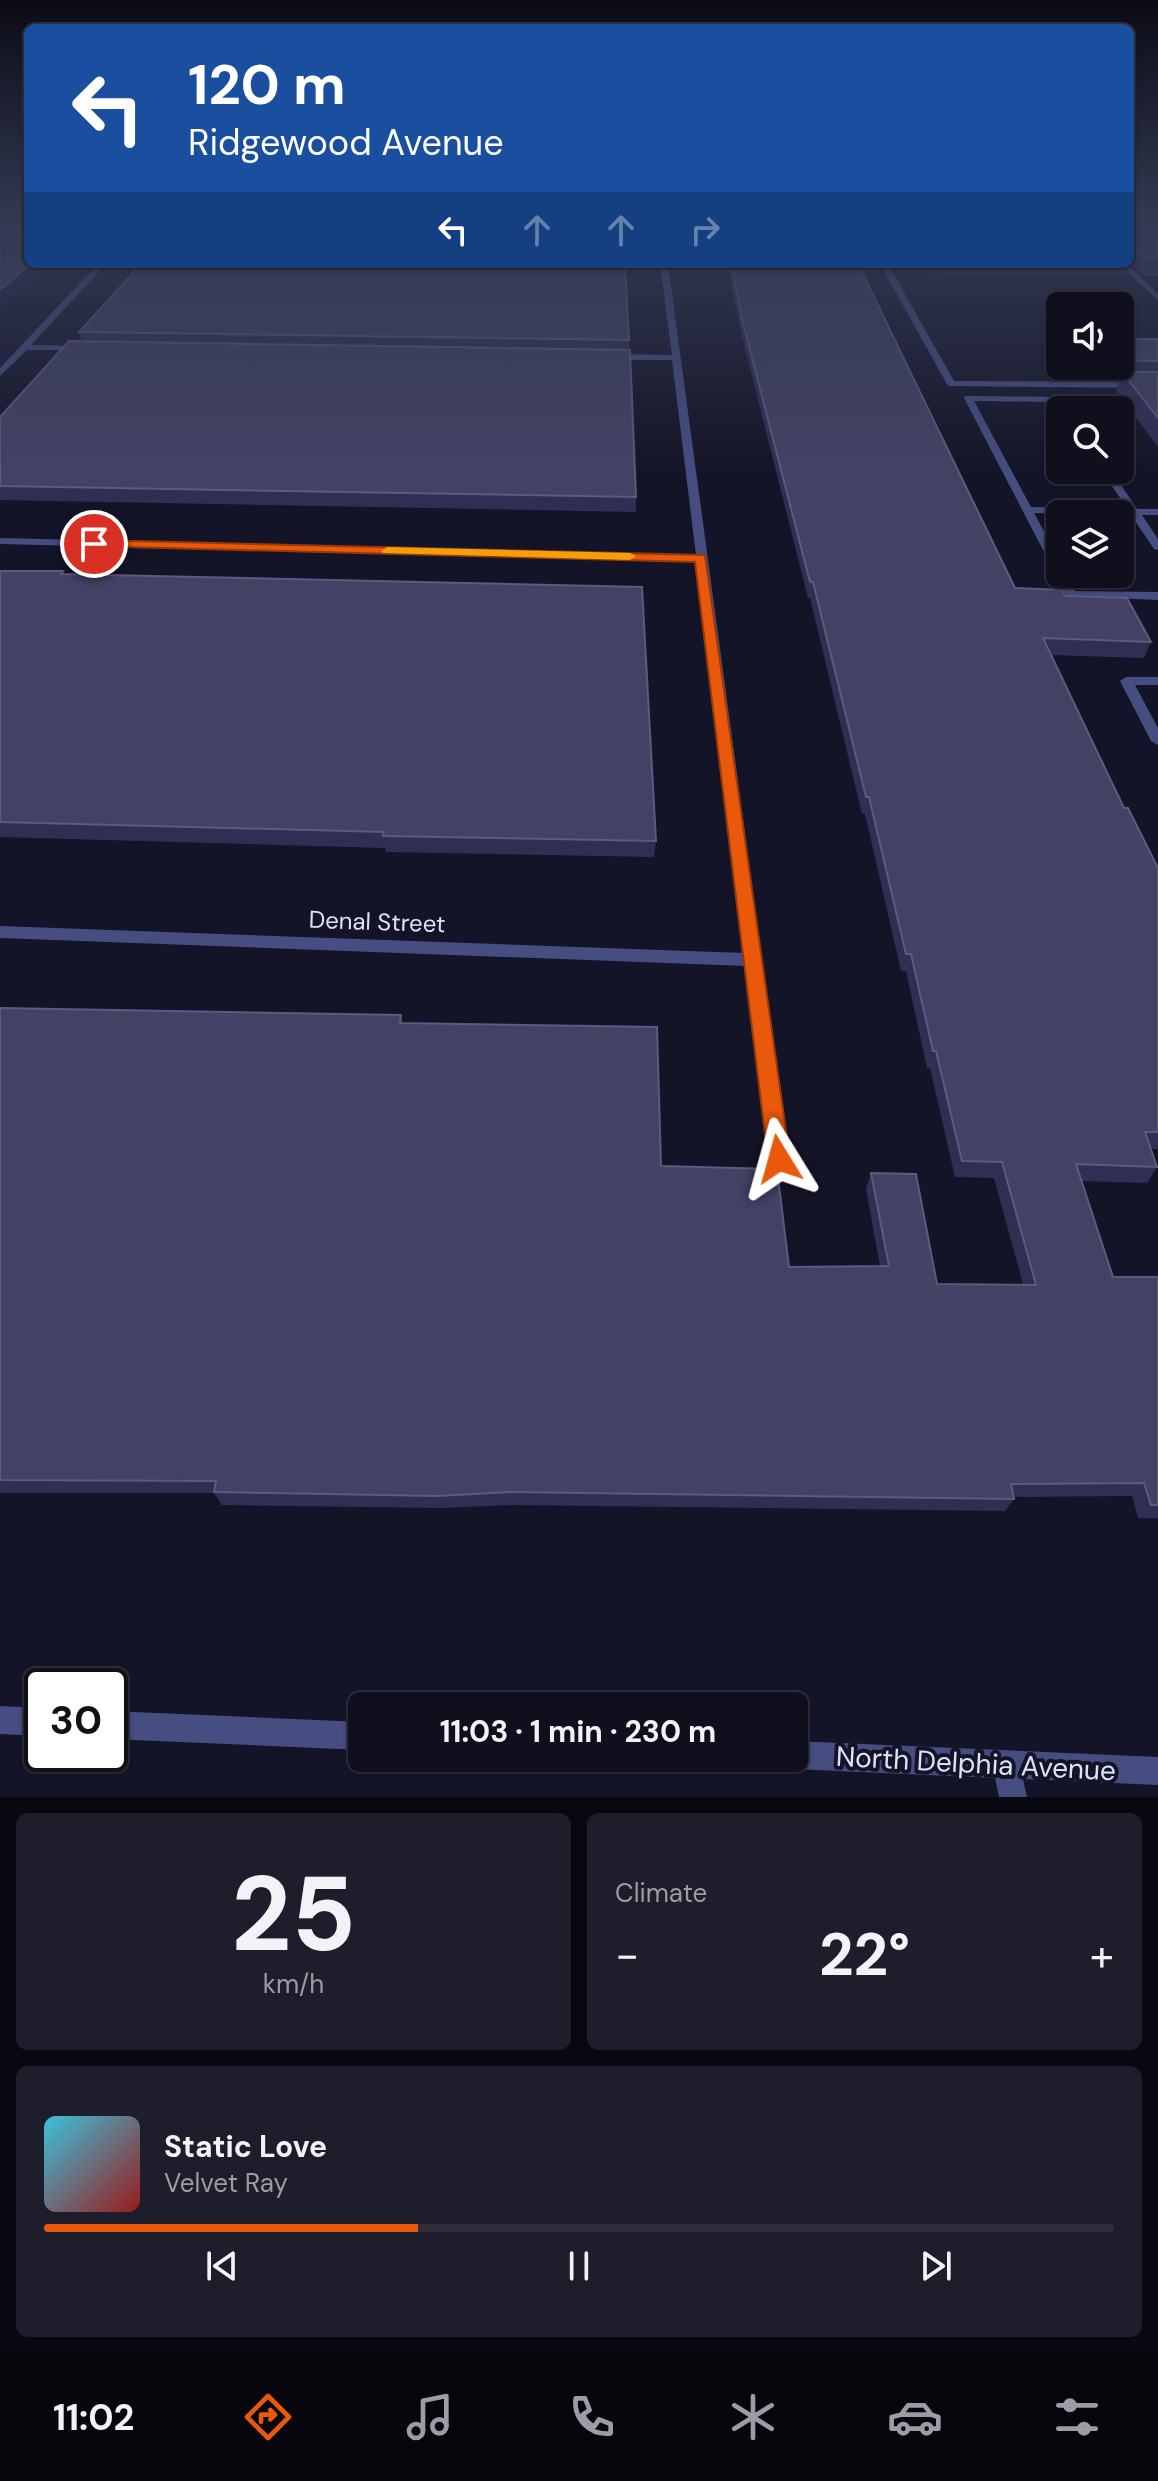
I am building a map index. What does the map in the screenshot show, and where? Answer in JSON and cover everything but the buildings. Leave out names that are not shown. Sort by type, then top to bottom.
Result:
[{"type":"street","points":[[0,373],[62,307]]},
{"type":"street","points":[[669,307],[779,1159]]},
{"type":"street","points":[[908,307],[951,384],[1158,385]]},
{"type":"street","points":[[25,347],[92,349]]},
{"type":"street","points":[[596,357],[676,358]]},
{"type":"street","points":[[1046,399],[968,398],[1046,546]]},
{"type":"street","points":[[1116,484],[1158,547]]},
{"type":"street","points":[[1027,510],[1158,512]]},
{"type":"street","points":[[0,541],[701,558]]},
{"type":"street","points":[[1068,588],[1071,594],[1158,596]]},
{"type":"street","points":[[1158,681],[1126,681],[1158,741]]},
{"type":"street","name":"Denal Street","points":[[0,932],[752,960]]},
{"type":"street","points":[[0,1720],[24,1721]]},
{"type":"street","points":[[128,1726],[348,1735]]},
{"type":"street","name":"North Delphia Avenue","points":[[808,1756],[1158,1771]]},
{"type":"street","points":[[1006,1765],[1013,1797]]},
{"type":"slow traffic","points":[[387,551],[630,556]]},
{"type":"route","points":[[94,544],[701,558],[779,1159]]}]
